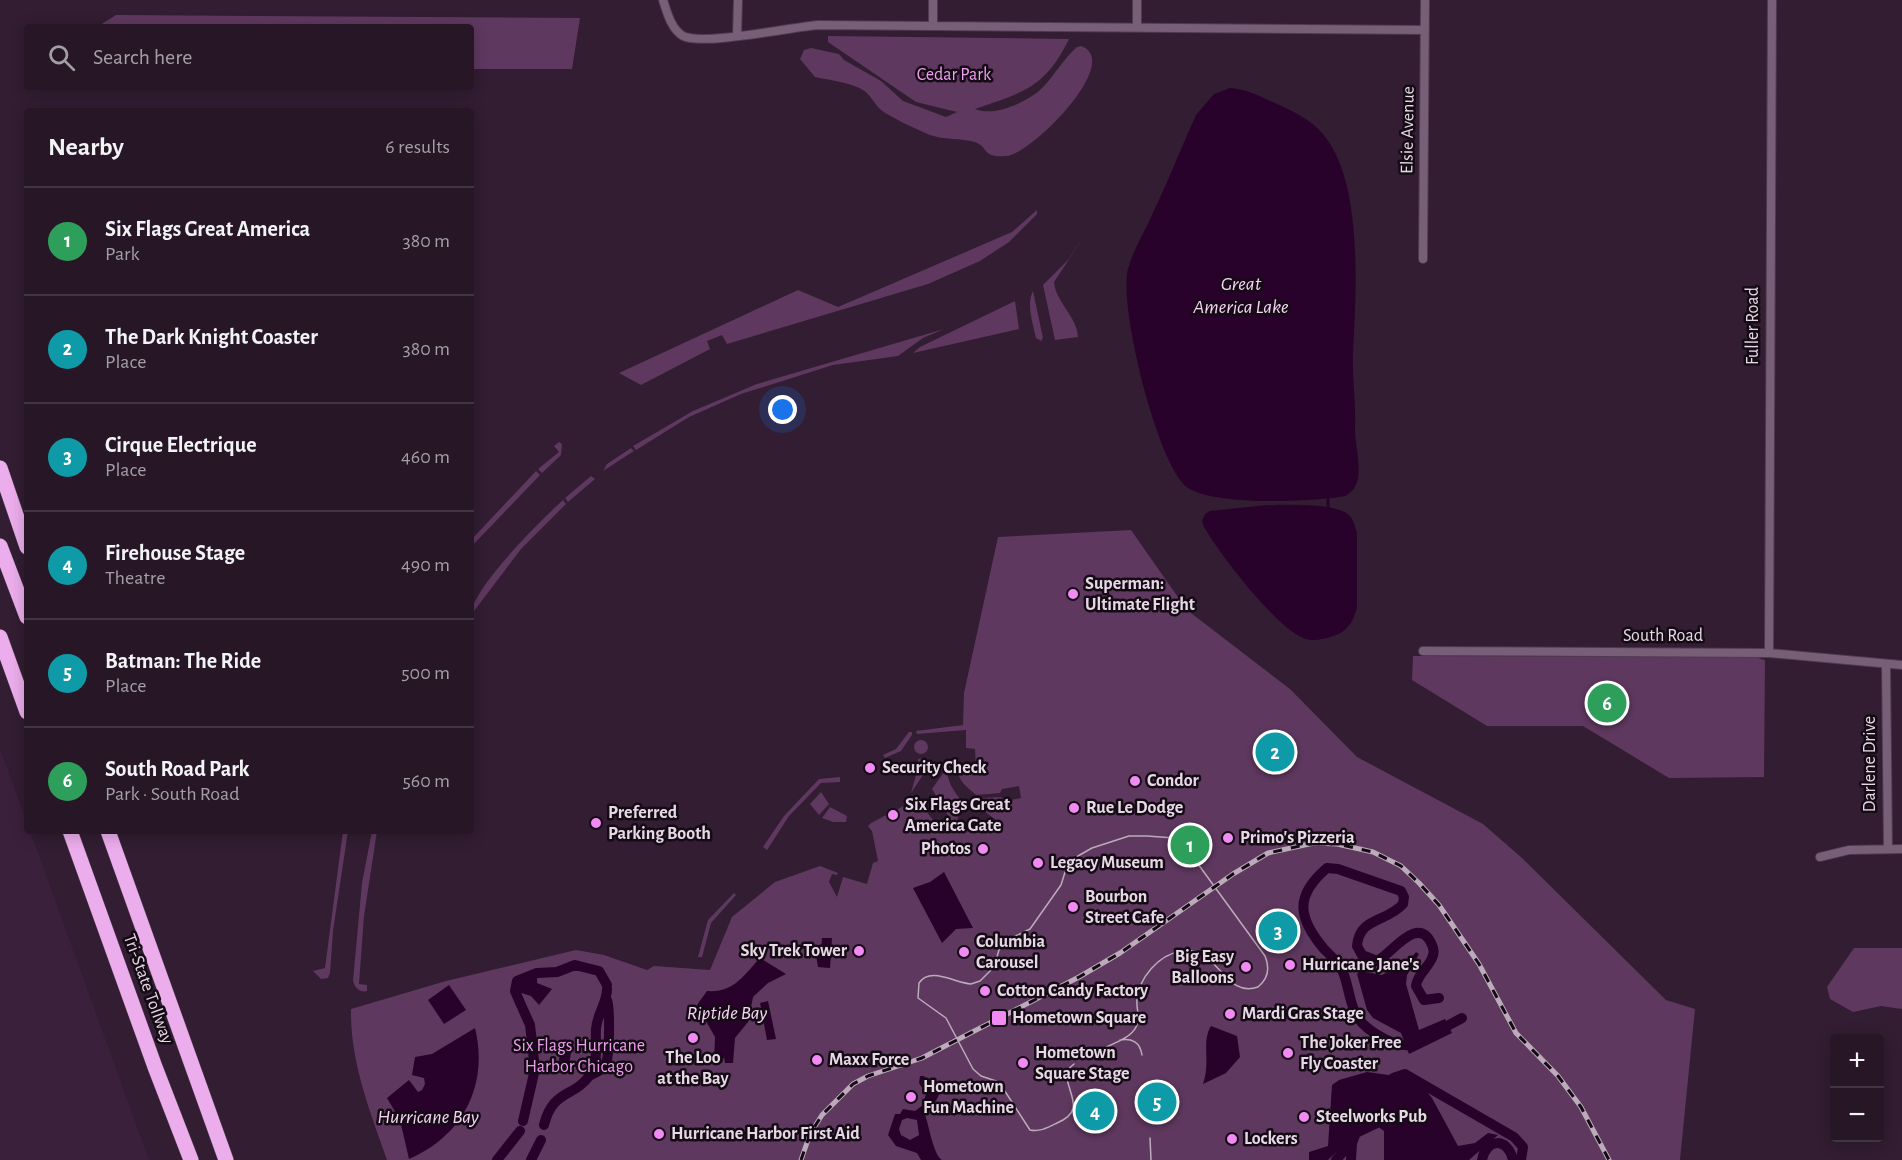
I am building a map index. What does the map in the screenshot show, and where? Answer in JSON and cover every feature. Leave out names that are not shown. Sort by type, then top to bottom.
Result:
[{"type":"highway","points":[[0,468],[24,538]]},
{"type":"highway","points":[[0,546],[24,608]]},
{"type":"highway","points":[[0,637],[24,704]]},
{"type":"highway","name":"Tri-State Tollway","points":[[71,834],[154,1067],[191,1160]]},
{"type":"highway","name":"Tri-State Tollway","points":[[109,834],[226,1160]]},
{"type":"street","points":[[663,0],[672,24],[685,37],[737,36],[818,25],[1425,30]]},
{"type":"street","points":[[737,36],[738,0]]},
{"type":"street","points":[[933,0],[933,26]]},
{"type":"street","points":[[1137,0],[1137,27]]},
{"type":"street","name":"Elsie Avenue","points":[[1423,259],[1425,0]]},
{"type":"street","name":"Fuller Road","points":[[1769,653],[1772,0]]},
{"type":"street","name":"South Road","points":[[1423,651],[1769,653],[1902,665]]},
{"type":"street","name":"Darlene Drive","points":[[1886,664],[1888,849]]},
{"type":"street","points":[[1820,857],[1849,850],[1902,849]]},
{"type":"shaded area","points":[[0,749],[24,815],[24,834],[31,834],[149,1160],[0,1160]]},
{"type":"green space","points":[[116,15],[580,18],[572,69],[474,69],[474,24],[102,24]]},
{"type":"green space","name":"Cedar Park","points":[[828,36],[1069,39],[1042,78],[1020,92],[975,109],[982,111],[1000,110],[1034,95],[1077,47],[1081,46],[1091,55],[1091,69],[1083,87],[1052,125],[1018,152],[998,156],[989,154],[975,142],[941,138],[925,133],[881,110],[863,90],[815,77],[800,59],[804,50],[811,48],[839,54],[844,60],[881,81],[903,101],[946,117],[957,112],[916,102],[828,42]]},
{"type":"green space","points":[[1037,210],[1037,214],[1009,242],[980,261],[928,284],[727,344],[722,335],[707,341],[710,349],[641,385],[619,373],[798,290],[838,307],[1012,232]]},
{"type":"green space","points":[[1087,232],[1054,282],[1058,296],[1074,322],[1078,337],[1055,340],[1043,285],[1068,260]]},
{"type":"green space","points":[[1033,291],[1043,338],[1041,341],[1036,338],[1031,314],[1030,302]]},
{"type":"green space","points":[[1015,301],[1019,329],[913,353],[920,347]]},
{"type":"green space","points":[[944,329],[923,338],[898,356],[833,365],[741,394],[689,417],[636,450],[633,446],[693,411],[757,384]]},
{"type":"green space","points":[[559,442],[562,444],[561,455],[542,473],[538,469],[559,452],[554,446]]},
{"type":"green space","points":[[631,448],[634,451],[603,471],[607,464]]},
{"type":"green space","points":[[536,471],[540,475],[474,544],[474,537]]},
{"type":"green space","points":[[591,476],[595,479],[568,502],[565,498]]},
{"type":"green space","points":[[563,500],[566,504],[521,549],[474,611],[474,603],[482,589],[525,538]]},
{"type":"green space","name":"Six Flags Hurricane Harbor Chicago","points":[[1131,530],[1187,610],[1290,689],[1357,757],[1483,824],[1522,858],[1666,1000],[1695,1009],[1680,1160],[387,1160],[357,1067],[351,1009],[446,981],[576,950],[604,955],[647,970],[654,966],[710,970],[732,917],[775,882],[820,866],[838,873],[837,875],[832,874],[829,882],[837,897],[843,877],[867,884],[873,863],[878,861],[872,831],[868,826],[871,823],[917,799],[939,828],[945,826],[955,829],[956,825],[984,832],[985,827],[994,829],[996,820],[984,811],[979,802],[982,798],[1001,797],[1006,801],[1021,798],[1019,786],[1002,789],[1000,793],[976,795],[963,783],[957,767],[976,767],[975,749],[966,748],[966,730],[917,734],[916,731],[963,725],[964,693],[998,537]]},
{"type":"green space","points":[[1413,656],[1755,657],[1765,660],[1764,777],[1669,778],[1583,726],[1487,726],[1412,680]]},
{"type":"green space","points":[[909,732],[912,732],[912,735],[901,751],[885,758],[883,755],[896,749]]},
{"type":"green space","points":[[921,740],[926,742],[928,747],[926,752],[921,754],[916,752],[914,747],[916,742]]},
{"type":"green space","points":[[926,758],[923,775],[911,793],[918,768],[918,759]]},
{"type":"green space","points":[[944,772],[947,773],[951,785],[962,802],[956,825],[953,824],[932,789]]},
{"type":"green space","points":[[840,777],[840,782],[821,783],[789,816],[767,850],[763,847],[784,816],[819,779]]},
{"type":"green space","points":[[821,792],[829,804],[819,815],[810,804]]},
{"type":"green space","points":[[830,807],[847,816],[846,822],[833,822],[822,818]]},
{"type":"green space","points":[[343,834],[348,834],[333,931],[330,973],[328,978],[321,979],[313,971],[325,968]]},
{"type":"green space","points":[[371,834],[377,834],[364,916],[359,984],[367,985],[367,991],[358,989],[353,981],[362,883]]},
{"type":"green space","points":[[734,893],[736,895],[711,923],[702,957],[698,957],[708,920]]},
{"type":"green space","points":[[1854,948],[1902,948],[1902,1009],[1881,1006],[1853,1012],[1830,999],[1827,987]]},
{"type":"water","name":"Great America Lake","points":[[1230,88],[1260,96],[1313,124],[1336,154],[1345,179],[1351,208],[1356,270],[1353,363],[1355,435],[1359,466],[1357,484],[1345,496],[1288,501],[1241,500],[1201,494],[1188,488],[1176,474],[1165,450],[1143,384],[1129,316],[1126,288],[1128,269],[1196,115],[1214,94]]},
{"type":"water","points":[[1267,505],[1323,506],[1334,508],[1350,516],[1357,533],[1357,607],[1350,624],[1341,633],[1323,639],[1309,640],[1289,629],[1262,603],[1235,571],[1202,521],[1205,514],[1210,511]]},
{"type":"water","points":[[944,872],[973,928],[956,929],[942,943],[913,888],[930,882]]},
{"type":"water","points":[[822,938],[832,938],[830,968],[818,967],[815,949],[821,950]]},
{"type":"water","points":[[1416,952],[1419,954],[1407,975],[1406,984],[1419,1030],[1445,1019],[1452,1033],[1409,1054],[1401,1033],[1373,1018],[1367,1010],[1357,974],[1360,971],[1382,975],[1410,959]]},
{"type":"water","name":"Riptide Bay","points":[[760,958],[786,974],[768,983],[753,997],[748,1022],[735,1038],[733,1063],[725,1063],[724,1057],[722,1063],[714,1063],[715,1037],[697,1005],[707,991],[724,989],[738,982]]},
{"type":"water","points":[[537,973],[537,983],[552,989],[539,1005],[531,996],[515,991],[517,981]]},
{"type":"water","points":[[449,985],[466,1010],[444,1024],[428,1000]]},
{"type":"water","points":[[768,1001],[776,1039],[767,1040],[760,1003]]},
{"type":"water","points":[[1211,1026],[1237,1036],[1240,1057],[1226,1073],[1203,1084],[1207,1039]]},
{"type":"water","name":"Hurricane Bay","points":[[475,1028],[478,1069],[475,1088],[468,1106],[444,1137],[409,1159],[400,1120],[387,1098],[409,1080],[418,1092],[422,1090],[425,1084],[424,1078],[412,1075],[415,1057],[432,1054]]},
{"type":"water","points":[[563,1043],[572,1045],[569,1066],[558,1064]]},
{"type":"water","points":[[1367,1072],[1417,1079],[1432,1098],[1458,1146],[1475,1143],[1488,1133],[1498,1135],[1469,1160],[1384,1160],[1384,1131],[1374,1124],[1360,1125],[1351,1138],[1328,1160],[1309,1160],[1309,1152],[1328,1146],[1332,1085],[1339,1080]]},
{"type":"water","points":[[920,1076],[924,1076],[940,1092],[936,1101],[925,1108],[924,1112],[934,1146],[942,1160],[921,1160],[917,1153],[896,1146],[888,1135],[895,1114],[900,1114],[903,1109],[915,1111],[923,1105],[926,1094],[919,1083]],"holes":[[[907,1118],[917,1120],[919,1135],[910,1140],[901,1135],[899,1129],[902,1120]]]},
{"type":"waterway","points":[[1328,499],[1328,508]]},
{"type":"waterway","points":[[1417,1043],[1410,1045],[1394,1043],[1369,1029],[1358,1018],[1342,970],[1315,938],[1305,917],[1303,907],[1305,898],[1316,878],[1327,868],[1338,869],[1401,891],[1404,897],[1403,904],[1368,925],[1359,937],[1357,946],[1362,955],[1377,961],[1412,934],[1420,933],[1426,936],[1433,947],[1433,955],[1418,978],[1416,986],[1424,1000],[1439,998]]},
{"type":"waterway","points":[[521,1005],[515,991],[517,981],[537,973],[557,972],[575,965],[599,971],[607,985]]},
{"type":"waterway","points":[[544,1125],[548,1113],[558,1099],[584,1082],[593,1069],[596,1058],[596,1029],[607,989]]},
{"type":"waterway","points":[[589,1076],[602,1069],[607,1061],[609,1033],[607,1000]]},
{"type":"waterway","points":[[522,1007],[530,1025],[535,1069],[523,1121]]},
{"type":"waterway","points":[[1436,1032],[1462,1018]]},
{"type":"waterway","points":[[1391,1088],[1393,1078],[1405,1074],[1514,1137],[1523,1147],[1521,1160]]},
{"type":"waterway","points":[[1351,1160],[1352,1143],[1356,1133],[1379,1122]]},
{"type":"waterway","points":[[497,1160],[520,1131]]},
{"type":"waterway","points":[[1336,1160],[1342,1153],[1346,1131]]},
{"type":"waterway","points":[[531,1160],[541,1140]]},
{"type":"waterway","points":[[1482,1160],[1488,1147],[1497,1143],[1507,1147],[1513,1160]]},
{"type":"tram line","points":[[1074,1064],[1066,1071],[1073,1101],[1071,1113],[1047,1128],[1030,1130],[999,1082],[981,1076],[973,1069],[946,1018],[918,998],[919,983],[930,976],[971,984],[980,981],[994,967],[1001,943],[1030,929],[1061,885],[1066,869],[1078,856],[1092,848],[1129,836],[1174,838],[1182,842],[1265,956],[1268,965],[1266,976],[1258,987],[1246,989],[1237,986],[1213,963],[1194,951],[1173,953],[1157,962],[1141,984],[1137,1000],[1138,1021],[1134,1031],[1102,1049]]},
{"type":"tram line","points":[[1120,1040],[1135,1042],[1142,1055]]},
{"type":"tram line","points":[[1150,1138],[1151,1160]]},
{"type":"railway","points":[[801,1160],[810,1134],[822,1115],[853,1084],[868,1076],[922,1058],[1079,977],[1120,953],[1233,874],[1268,853],[1314,843],[1337,844],[1373,852],[1401,866],[1419,883],[1439,905],[1479,964],[1516,1033],[1558,1076],[1581,1107],[1609,1160]]},
{"type":"place","name":"Superman: Ultimate Flight","points":[[1073,594]]},
{"type":"place","name":"South Road Park","points":[[1607,703]]},
{"type":"place","name":"The Dark Knight Coaster","points":[[1275,752]]},
{"type":"place","name":"Security Check","points":[[870,768]]},
{"type":"place","name":"Condor","points":[[1135,781]]},
{"type":"place","name":"Rue Le Dodge","points":[[1074,808]]},
{"type":"place","name":"Six Flags Great America Gate","points":[[893,815]]},
{"type":"place","name":"Preferred Parking Booth","points":[[596,823]]},
{"type":"place","name":"Primo's Pizzeria","points":[[1228,838]]},
{"type":"place","name":"Six Flags Great America","points":[[1190,845]]},
{"type":"place","name":"Photos","points":[[983,849]]},
{"type":"place","name":"Legacy Museum","points":[[1038,863]]},
{"type":"place","name":"Bourbon Street Cafe","points":[[1073,907]]},
{"type":"place","name":"Cirque Electrique","points":[[1278,931]]},
{"type":"place","name":"Sky Trek Tower","points":[[859,951]]},
{"type":"place","name":"Columbia Carousel","points":[[964,952]]},
{"type":"place","name":"Hurricane Jane's","points":[[1290,965]]},
{"type":"place","name":"Big Easy Balloons","points":[[1246,967]]},
{"type":"place","name":"Cotton Candy Factory","points":[[985,991]]},
{"type":"place","name":"Mardi Gras Stage","points":[[1230,1014]]},
{"type":"place","name":"Hometown Square","points":[[999,1018]]},
{"type":"place","name":"The Loo at the Bay","points":[[693,1038]]},
{"type":"place","name":"The Joker Free Fly Coaster","points":[[1288,1053]]},
{"type":"place","name":"Maxx Force","points":[[817,1060]]},
{"type":"place","name":"Hometown Square Stage","points":[[1023,1063]]},
{"type":"place","name":"Hometown Fun Machine","points":[[911,1097]]},
{"type":"place","name":"Batman: The Ride","points":[[1157,1102]]},
{"type":"place","name":"Firehouse Stage","points":[[1095,1111]]},
{"type":"place","name":"Steelworks Pub","points":[[1304,1117]]},
{"type":"place","name":"Hurricane Harbor First Aid","points":[[659,1134]]},
{"type":"place","name":"Lockers","points":[[1232,1139]]}]
